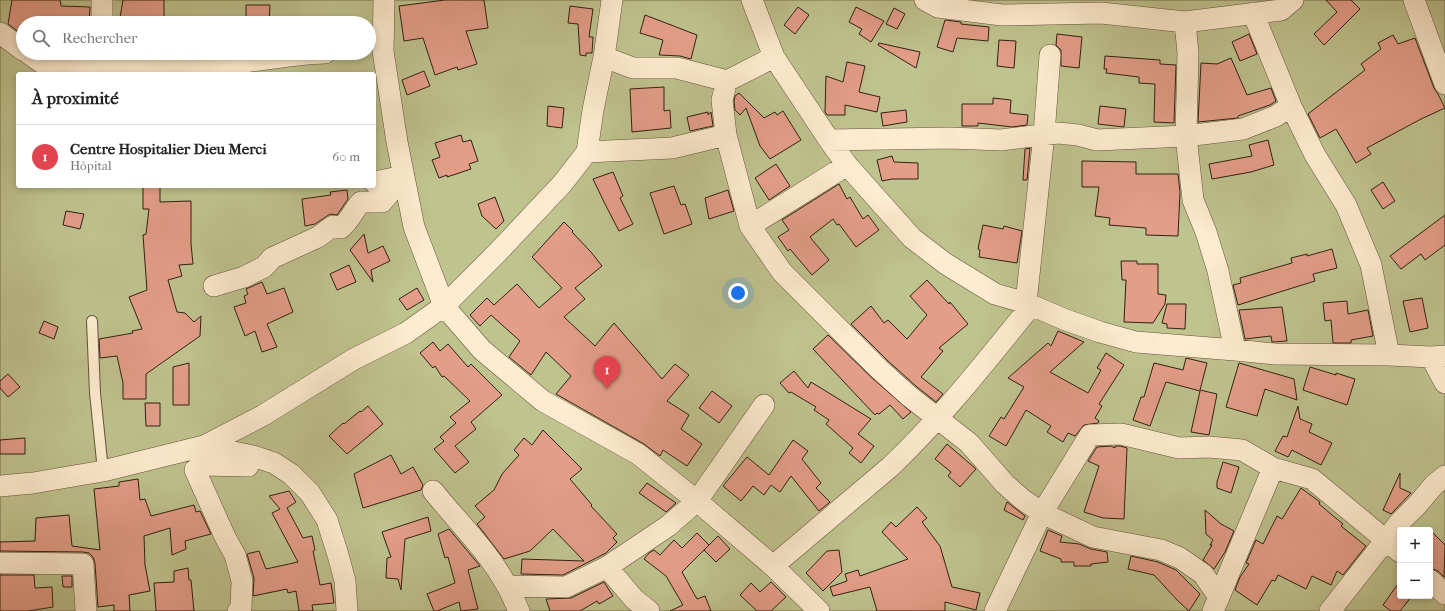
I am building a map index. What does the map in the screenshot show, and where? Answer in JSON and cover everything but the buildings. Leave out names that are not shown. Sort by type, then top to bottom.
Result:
[{"type":"street","points":[[102,0],[102,16]]},
{"type":"street","points":[[384,0],[376,51],[397,142],[414,227],[444,306],[482,350],[543,401],[638,454],[697,501],[773,566],[819,611]]},
{"type":"street","points":[[0,486],[33,483],[103,471],[204,446],[262,416],[354,359],[406,333],[444,306],[497,253],[562,184],[587,152],[593,110],[604,57],[612,0]]},
{"type":"street","points":[[752,0],[774,57],[828,140],[847,165],[912,238],[946,264],[995,294],[1100,332],[1136,342],[1275,354],[1389,354],[1438,357],[1445,383]]},
{"type":"street","points":[[925,0],[938,7],[1002,15],[1100,6],[1185,22],[1281,10],[1293,0]]},
{"type":"street","points":[[1414,0],[1445,84]]},
{"type":"street","points":[[1253,13],[1291,106],[1315,155],[1346,204],[1371,265],[1389,354]]},
{"type":"street","points":[[1185,22],[1188,53],[1186,136],[1193,200],[1206,232],[1218,271],[1235,350]]},
{"type":"street","points":[[0,33],[16,45]]},
{"type":"street","points":[[773,566],[890,467],[939,418],[1028,305],[1050,55]]},
{"type":"street","points":[[604,57],[633,68],[677,68],[727,81],[774,57]]},
{"type":"street","points":[[38,60],[42,63],[102,60],[186,67],[255,60]]},
{"type":"street","points":[[727,81],[722,100],[726,135],[750,226],[782,272],[885,374],[909,396],[969,443],[1005,484],[1042,513],[1093,537],[1161,550],[1180,558],[1203,574],[1216,604]]},
{"type":"street","points":[[828,140],[950,138],[1001,140],[1058,133],[1078,135],[1097,140],[1186,136],[1243,129],[1276,116],[1291,106]]},
{"type":"street","points":[[587,152],[672,148],[726,135]]},
{"type":"street","points":[[750,226],[847,165]]},
{"type":"street","points":[[376,182],[404,176]]},
{"type":"street","points":[[214,286],[244,277],[264,267],[272,258],[318,237],[333,226],[341,228],[348,222],[354,210],[361,202],[382,202],[404,176]]},
{"type":"street","points":[[508,586],[566,587],[607,567],[668,526],[697,501],[764,405]]},
{"type":"street","points":[[995,611],[1042,513],[1090,435],[1121,434],[1179,448],[1209,447],[1242,450],[1273,468],[1312,479],[1393,546]]},
{"type":"street","points":[[204,446],[253,456],[274,463],[291,474],[310,493],[327,520],[338,555],[345,581],[347,611]]},
{"type":"street","points":[[238,611],[241,607],[242,581],[235,555],[225,537],[195,470],[203,465],[248,466],[253,456]]},
{"type":"street","points":[[1216,604],[1273,468]]},
{"type":"street","points":[[1330,611],[1393,546],[1399,523],[1434,485],[1445,476]]},
{"type":"street","points":[[433,491],[482,548],[508,586],[519,611]]},
{"type":"street","points":[[0,563],[83,564],[86,611]]},
{"type":"street","points":[[607,567],[634,598],[649,611]]},
{"type":"street","points":[[1433,583],[1445,594]]},
{"type":"lane","points":[[92,320],[95,393],[103,471]]},
{"type":"green space","points":[[0,0],[1445,0],[1445,611],[0,611]]},
{"type":"place","name":"Centre Hospitalier Dieu Merci","points":[[607,389]]}]
